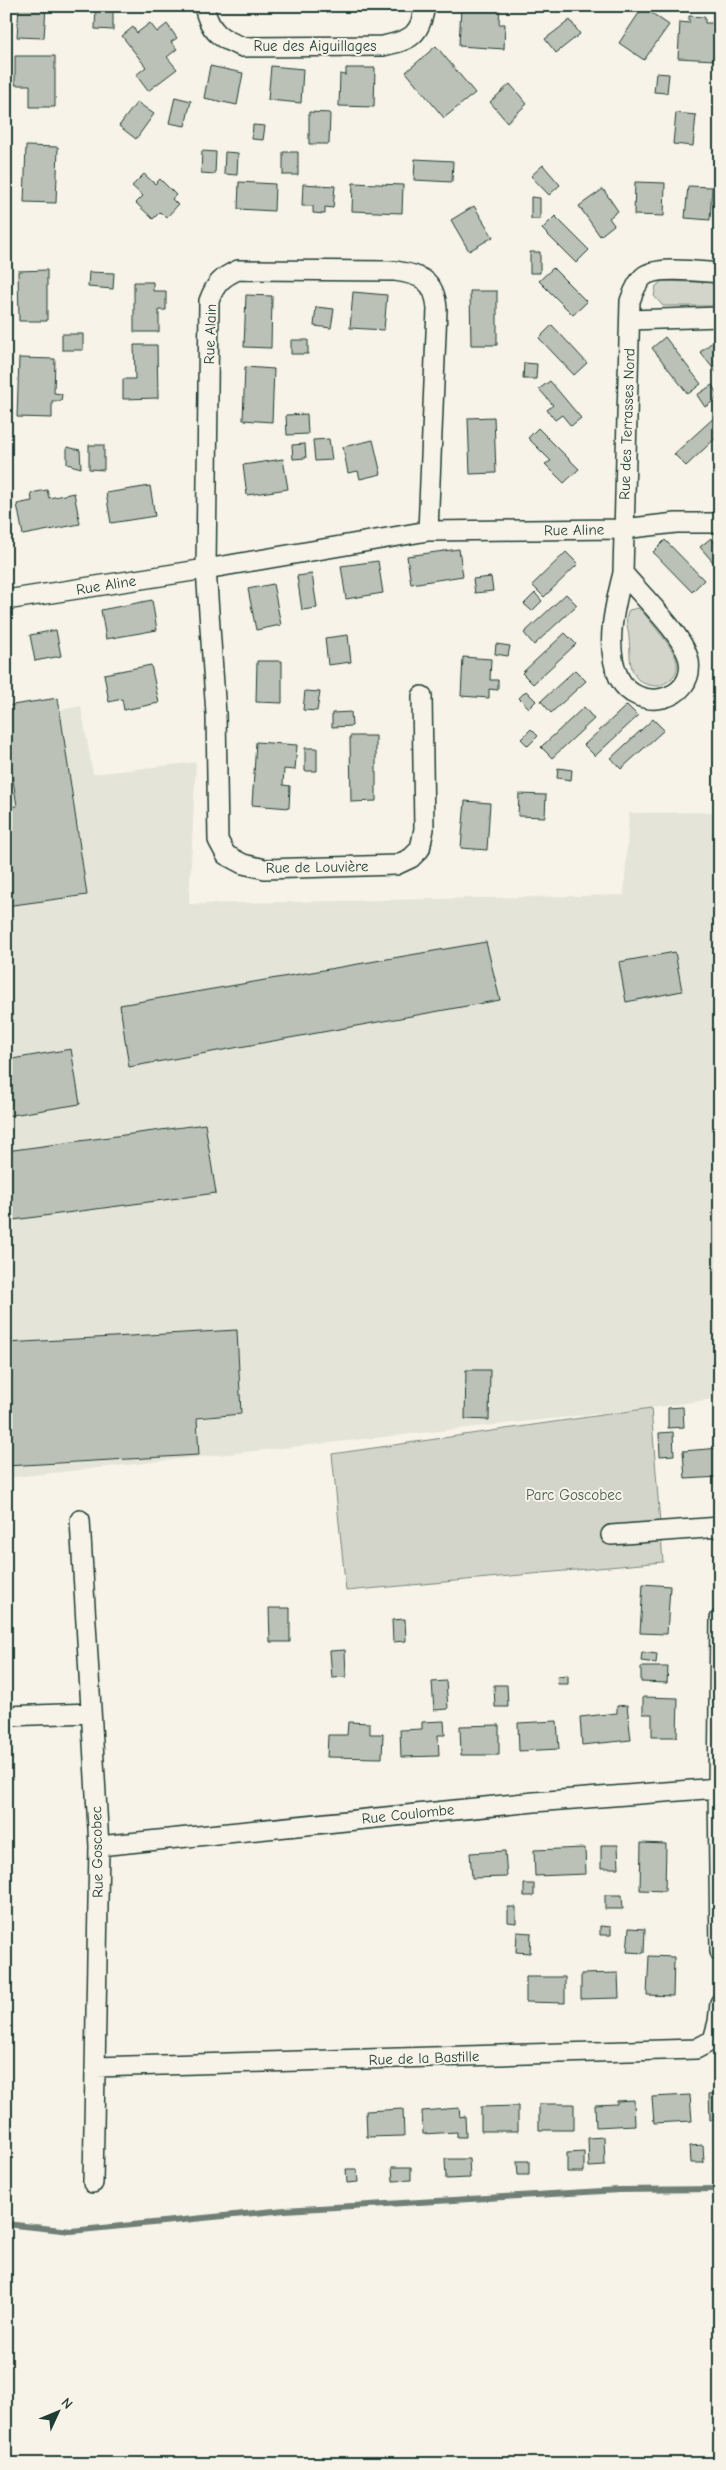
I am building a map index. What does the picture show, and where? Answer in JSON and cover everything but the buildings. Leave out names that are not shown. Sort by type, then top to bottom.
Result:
[{"type":"street","name":"Rue des Aiguillages","points":[[204,6],[207,23],[217,34],[231,43],[243,47],[383,46],[403,42],[414,35],[422,22],[425,6]]},
{"type":"street","name":"Rue Alain","points":[[206,570],[209,301],[215,286],[225,275],[238,270],[395,271],[414,274],[428,282],[436,296],[438,309],[428,531]]},
{"type":"street","name":"Rue des Terrasses Nord","points":[[623,573],[682,643],[689,662],[687,677],[678,691],[662,700],[645,699],[629,692],[617,670],[612,634],[615,605],[623,573],[630,301],[636,287],[644,276],[659,270],[720,273]]},
{"type":"street","points":[[630,320],[720,318]]},
{"type":"street","name":"Rue Aline","points":[[428,531],[624,529],[676,523],[720,522]]},
{"type":"street","points":[[206,570],[428,531]]},
{"type":"street","name":"Rue Aline","points":[[6,600],[206,570]]},
{"type":"street","name":"Rue de Louvière","points":[[206,570],[216,714],[218,840],[226,855],[243,864],[265,868],[396,865],[411,858],[420,849],[424,829],[422,696]]},
{"type":"street","name":"Rue Goscobec","points":[[80,1520],[99,1846],[93,2183]]},
{"type":"street","points":[[611,1535],[720,1527]]},
{"type":"street","points":[[720,1619],[718,1788],[720,1952]]},
{"type":"street","points":[[6,1716],[91,1713]]},
{"type":"street","name":"Rue Coulombe","points":[[99,1846],[534,1802],[718,1788]]},
{"type":"street","name":"Rue de la Bastille","points":[[96,2067],[696,2049],[713,2040],[718,2022],[720,2003]]},
{"type":"shaded area","points":[[81,706],[93,774],[196,762],[189,904],[624,895],[629,813],[720,812],[720,1398],[651,1408],[6,1478],[6,720]]},
{"type":"green space","points":[[662,281],[720,283],[720,306],[663,306],[654,296],[656,286]]},
{"type":"green space","points":[[638,608],[665,639],[677,661],[675,675],[669,681],[659,686],[641,682],[632,670],[627,616],[629,610]]},
{"type":"green space","name":"Parc Goscobec","points":[[651,1408],[663,1562],[346,1591],[332,1454]]},
{"type":"waterway","points":[[6,2224],[71,2231],[285,2210],[619,2190],[720,2189]]}]
